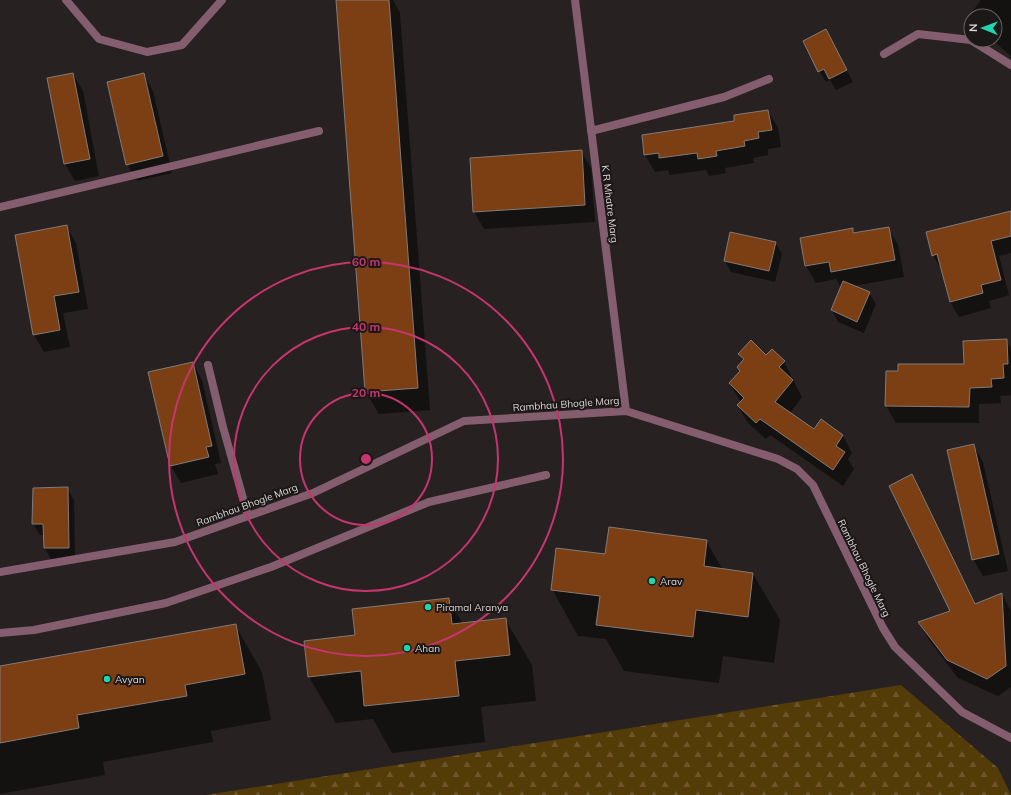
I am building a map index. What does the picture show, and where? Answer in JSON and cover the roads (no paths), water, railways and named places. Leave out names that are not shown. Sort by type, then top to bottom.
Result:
[{"type":"street","points":[[66,0],[99,39],[147,52],[182,45],[222,0]]},
{"type":"street","name":"K R Mhatre Marg","points":[[575,0],[626,411]]},
{"type":"street","points":[[884,54],[918,34],[963,39]]},
{"type":"street","points":[[984,48],[1011,65]]},
{"type":"street","points":[[591,131],[724,97],[768,79]]},
{"type":"street","points":[[0,207],[319,131]]},
{"type":"street","points":[[208,365],[248,516]]},
{"type":"street","name":"Rambhau Bhogle Marg","points":[[0,572],[175,542],[313,492],[464,421],[626,411],[778,459],[797,470],[813,485],[883,628],[895,648],[962,712],[1011,738]]},
{"type":"street","points":[[0,633],[34,630],[166,602],[271,567],[429,502],[546,475]]},
{"type":"place","name":"Arav","points":[[652,581]]},
{"type":"place","name":"Piramal Aranya","points":[[428,607]]},
{"type":"place","name":"Ahan","points":[[407,648]]},
{"type":"place","name":"Avyan","points":[[107,679]]}]
